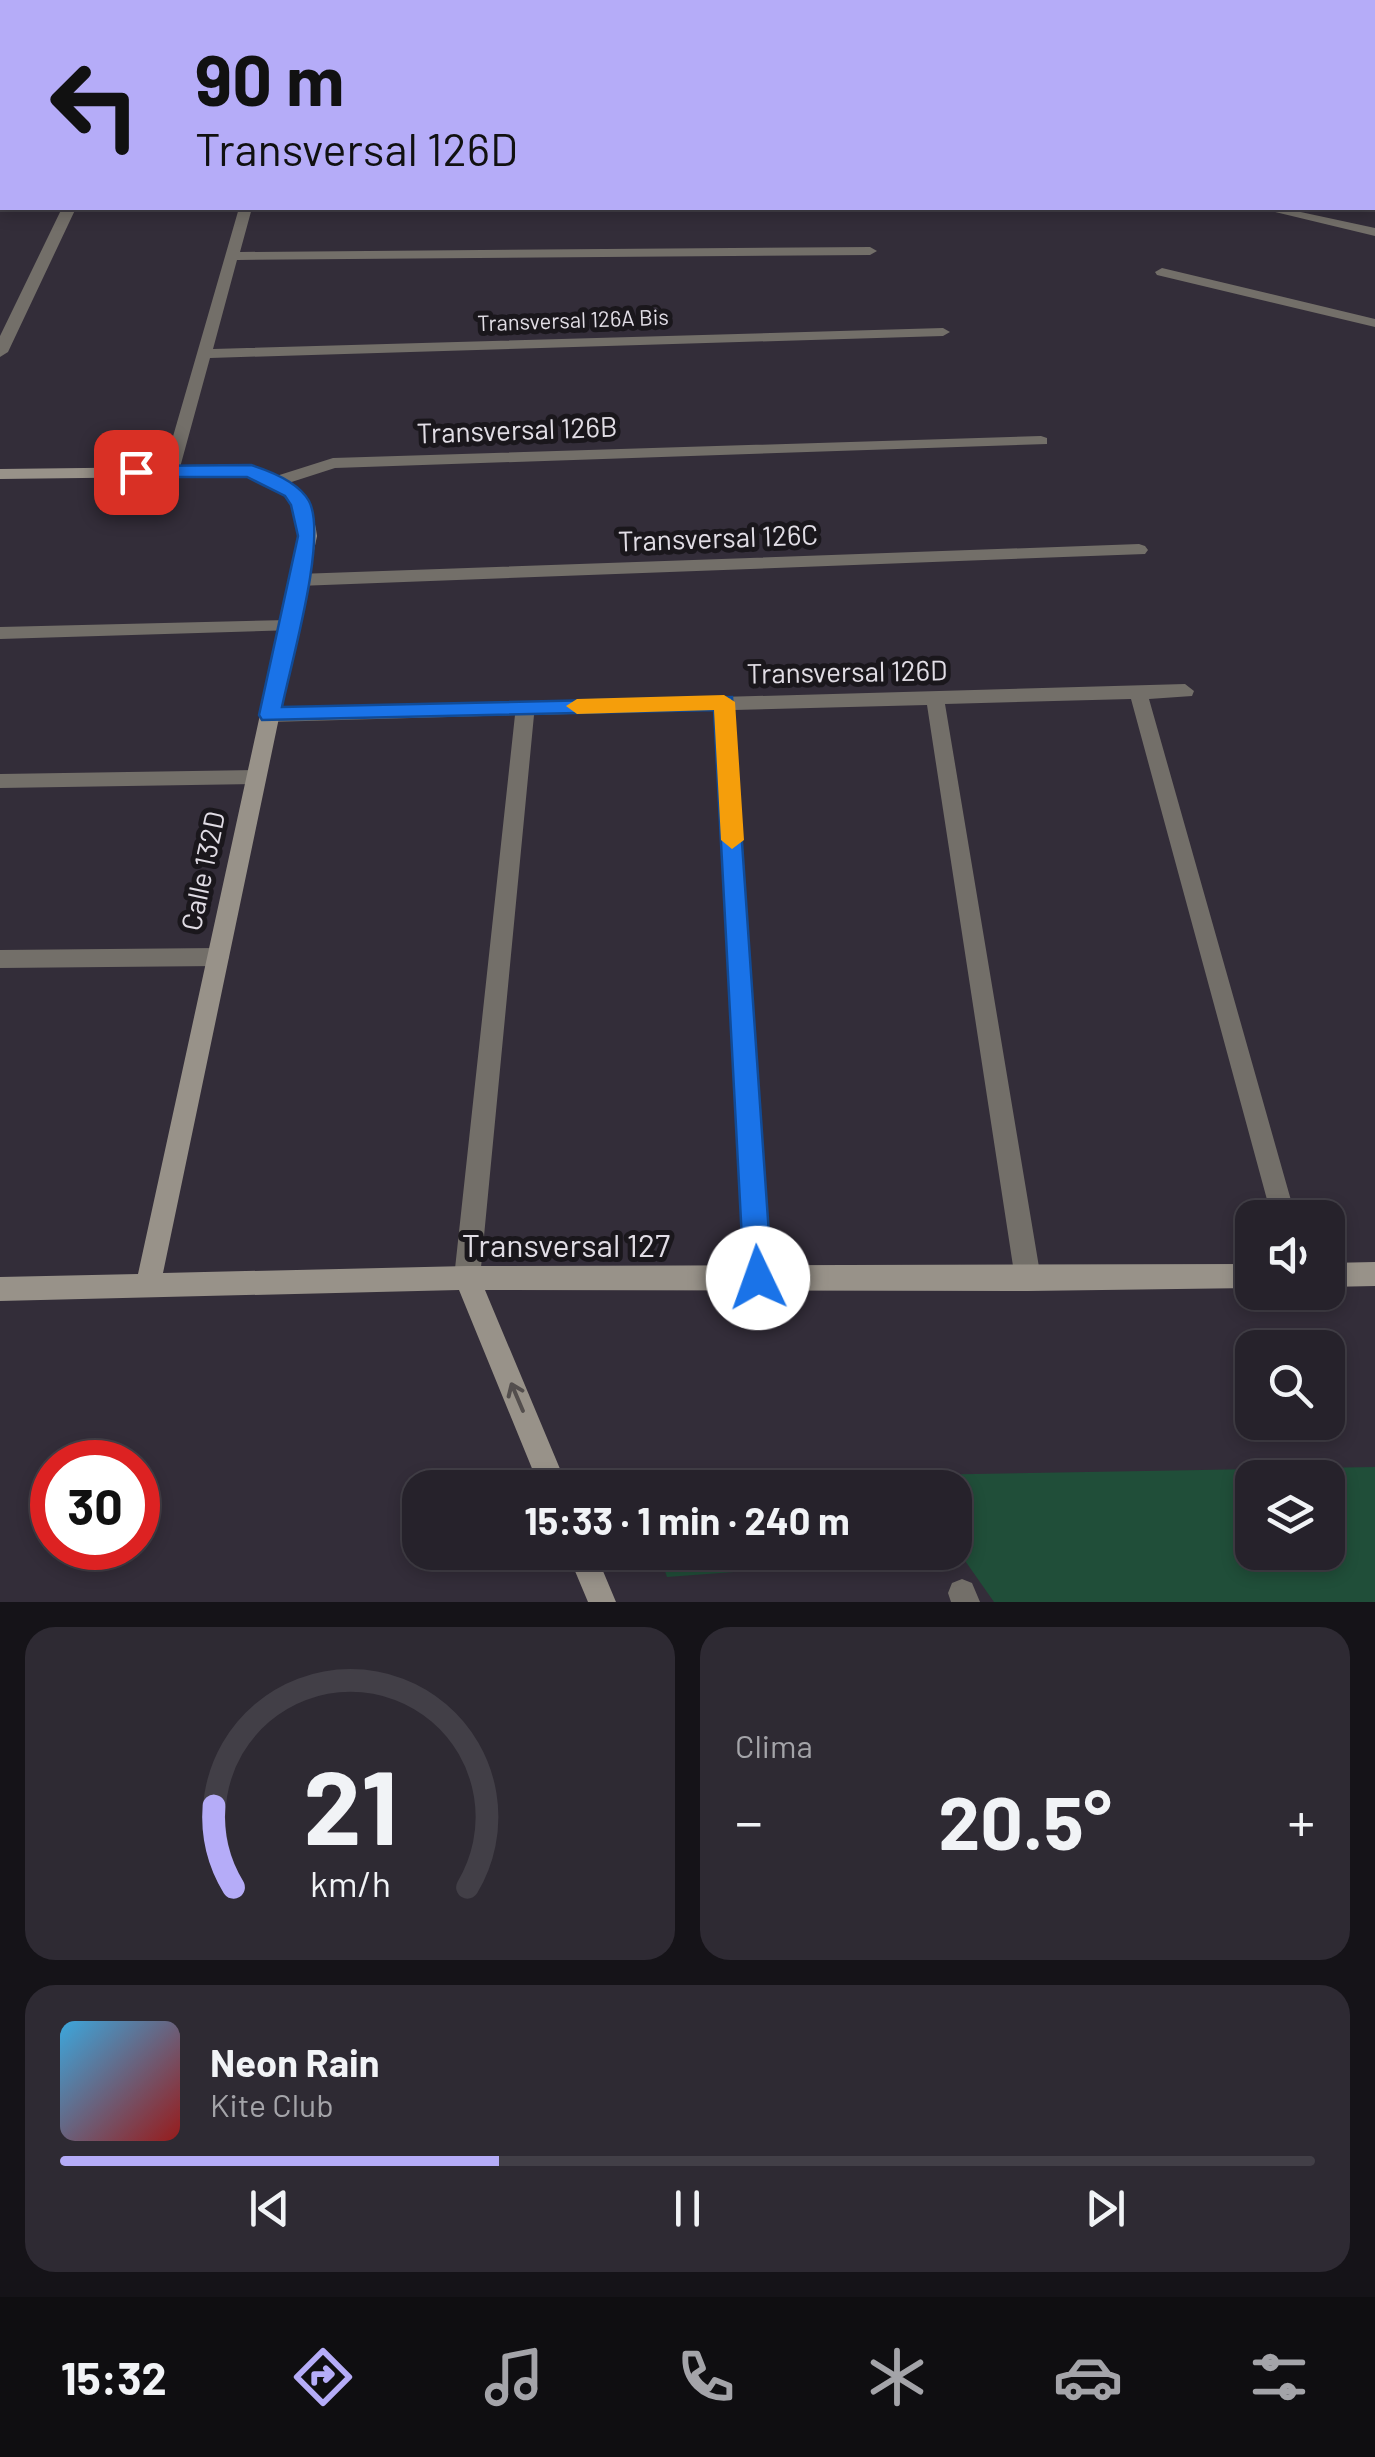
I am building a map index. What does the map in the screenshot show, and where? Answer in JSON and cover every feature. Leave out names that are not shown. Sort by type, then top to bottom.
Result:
[{"type":"main road","points":[[0,474],[251,471],[276,482]]},
{"type":"main road","name":"Calle 132D","points":[[148,1285],[308,536],[306,518],[292,492],[276,482]]},
{"type":"main road","points":[[1345,1275],[1375,1274]]},
{"type":"main road","name":"Transversal 127","points":[[0,1289],[467,1278],[1028,1280],[1235,1276]]},
{"type":"main road","points":[[467,1278],[547,1470]]},
{"type":"main road","points":[[589,1570],[602,1602]]},
{"type":"street","points":[[0,352],[68,210]]},
{"type":"street","points":[[171,471],[245,210]]},
{"type":"street","points":[[1275,210],[1375,232]]},
{"type":"street","points":[[232,256],[870,251]]},
{"type":"street","points":[[1162,272],[1375,323]]},
{"type":"street","name":"Transversal 126A Bis","points":[[204,354],[942,332]]},
{"type":"street","name":"Transversal 126B","points":[[276,482],[296,472],[333,463],[1042,441]]},
{"type":"street","name":"Transversal 126C","points":[[298,580],[1139,550]]},
{"type":"street","points":[[0,633],[289,626]]},
{"type":"street","name":"Transversal 126D","points":[[270,715],[1185,691]]},
{"type":"street","points":[[1138,692],[1279,1200]]},
{"type":"street","points":[[934,698],[1028,1280]]},
{"type":"street","points":[[724,702],[758,1278]]},
{"type":"street","points":[[467,1278],[525,708]]},
{"type":"street","points":[[0,781],[256,777]]},
{"type":"street","points":[[0,960],[218,957]]},
{"type":"green space","points":[[1375,1467],[1375,1602],[994,1602],[972,1570],[972,1474],[1235,1469],[1235,1570],[1345,1570],[1345,1468]]},
{"type":"green space","points":[[665,1570],[761,1570],[667,1577]]},
{"type":"slow traffic","points":[[577,706],[724,702],[732,840]]},
{"type":"route","points":[[136,472],[251,471],[292,492],[301,504],[308,536],[270,715],[724,702],[758,1278]]}]
